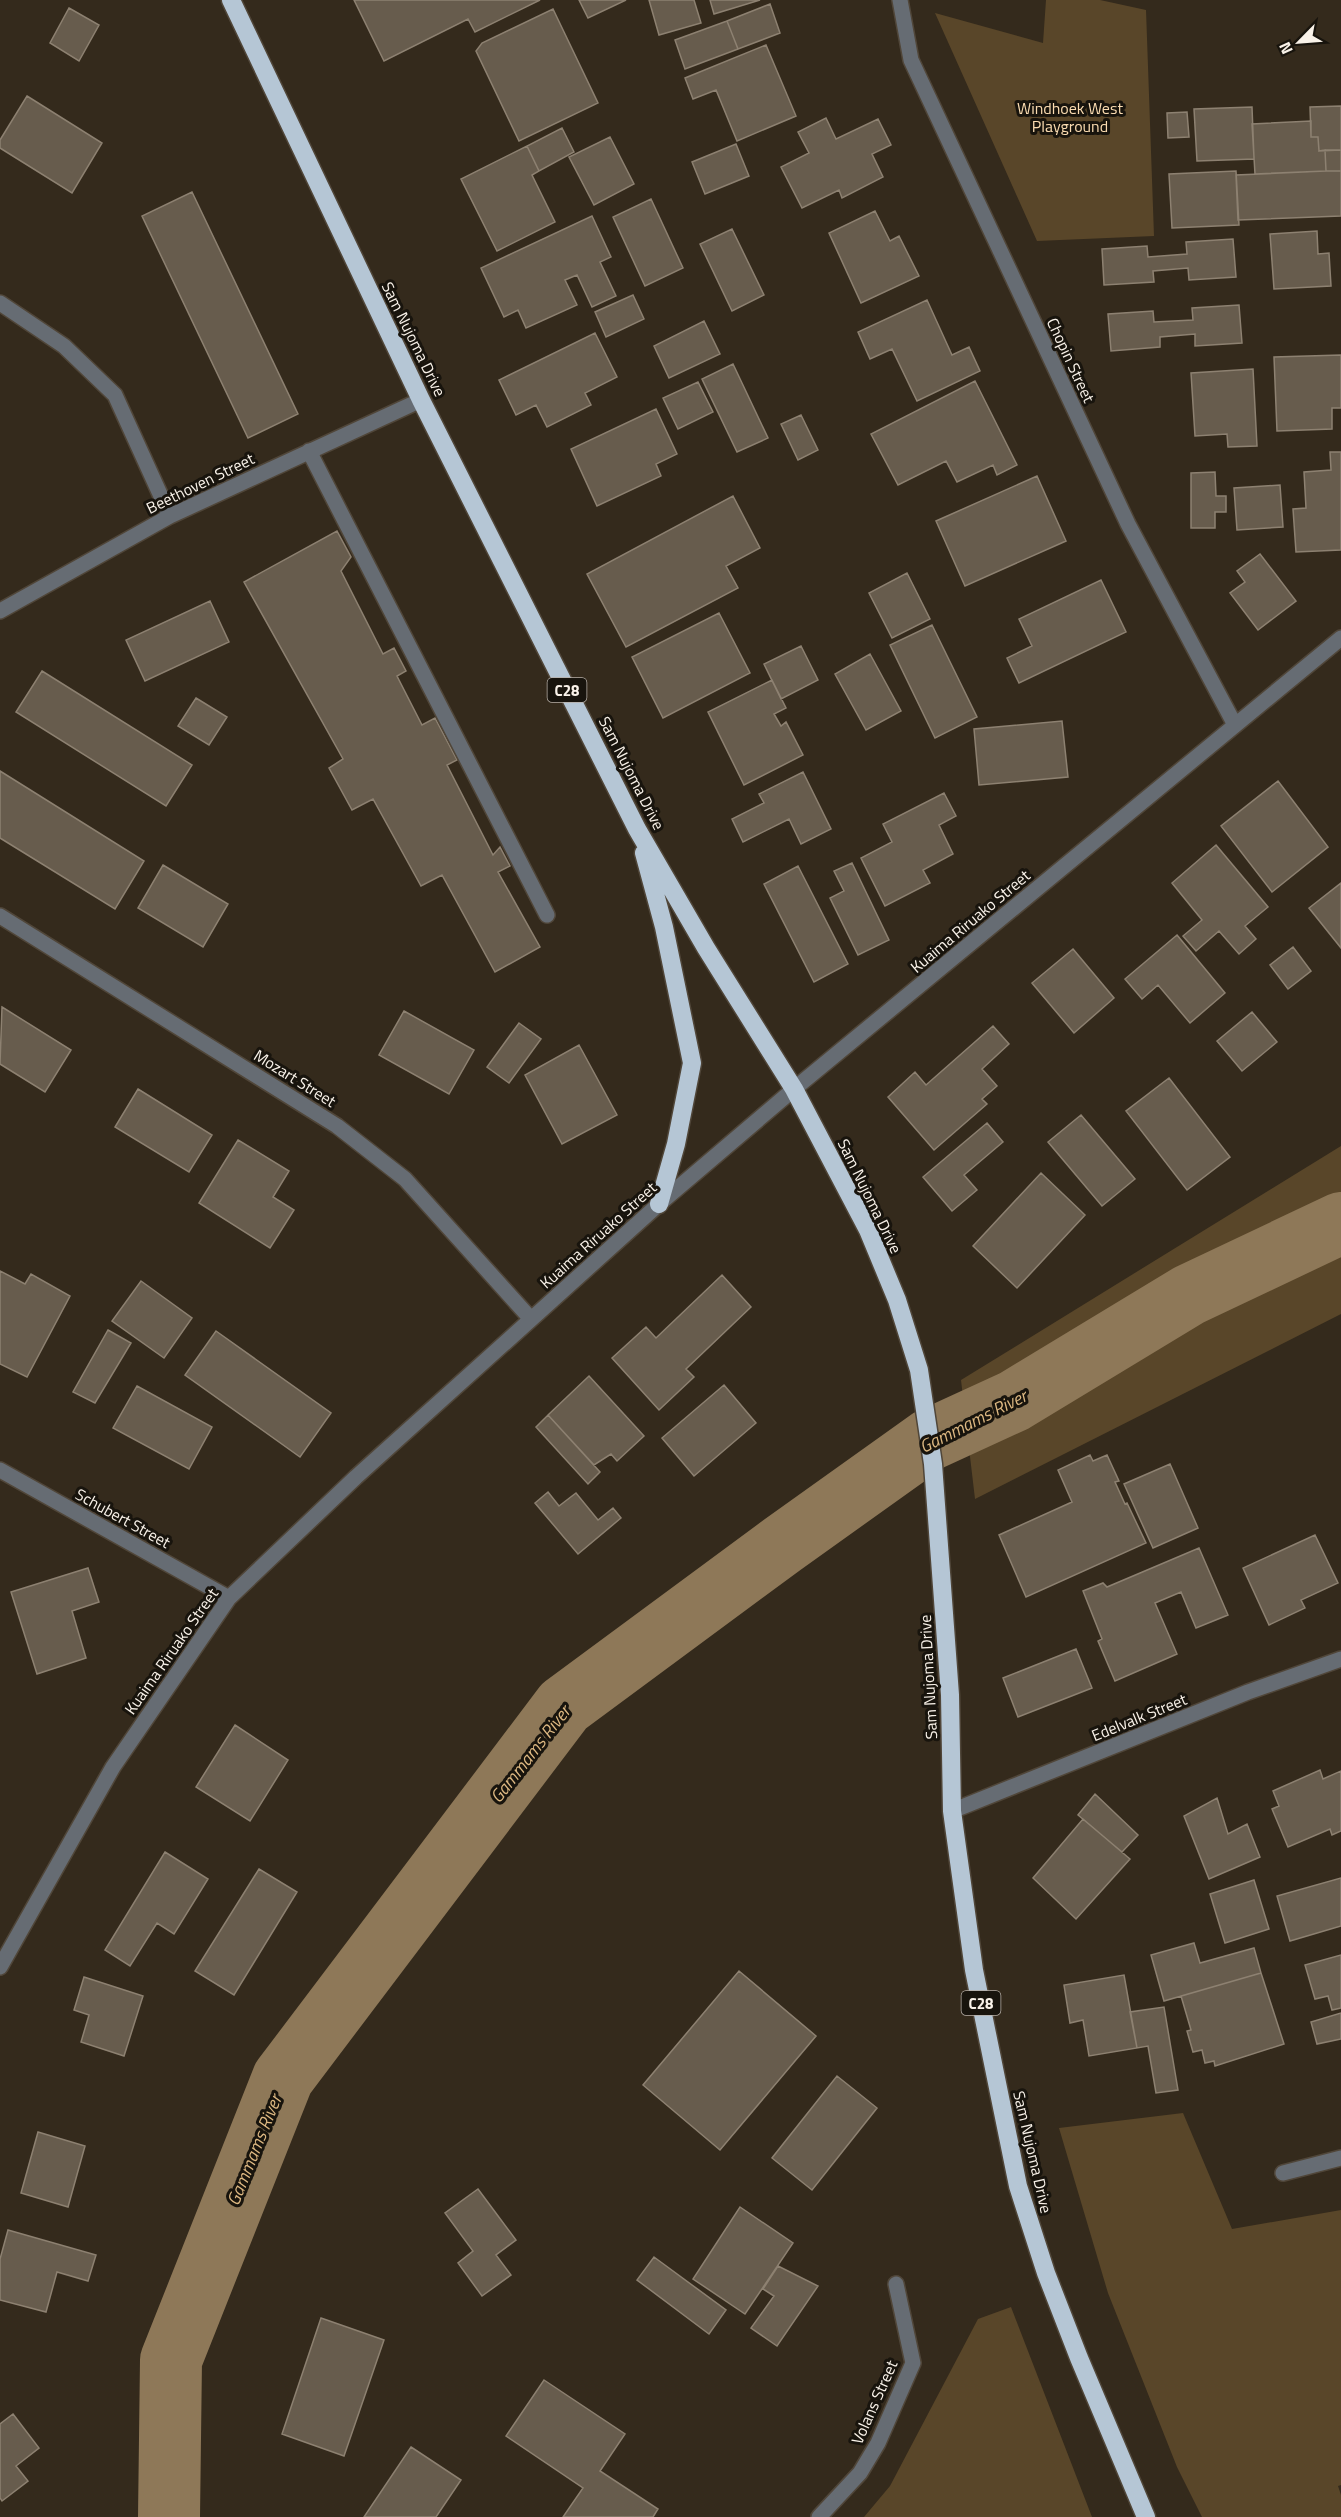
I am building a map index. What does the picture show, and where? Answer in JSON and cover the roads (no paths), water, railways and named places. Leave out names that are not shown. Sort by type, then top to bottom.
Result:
[{"type":"highway","name":"Sam Nujoma Drive","points":[[231,0],[421,400],[637,829],[706,948],[794,1089],[868,1230],[897,1300],[919,1370],[933,1464],[950,1695],[952,1812],[974,1970],[1018,2186],[1046,2273],[1070,2337],[1146,2517]]},
{"type":"highway","points":[[637,829],[664,927],[692,1063],[681,1124],[659,1204]]},
{"type":"street","name":"Chopin Street","points":[[900,0],[911,60],[1128,524],[1235,725]]},
{"type":"street","points":[[0,303],[64,346],[115,395],[170,516]]},
{"type":"street","name":"Beethoven Street","points":[[0,611],[170,516],[421,400]]},
{"type":"street","points":[[309,451],[547,915]]},
{"type":"street","name":"Kuaima Riruako Street","points":[[0,1967],[113,1767],[229,1598],[356,1477],[659,1204],[794,1089],[1341,638]]},
{"type":"street","name":"Mozart Street","points":[[0,916],[337,1126],[405,1179],[531,1319]]},
{"type":"street","name":"Schubert Street","points":[[0,1470],[229,1598]]},
{"type":"street","name":"Edelvalk Street","points":[[952,1812],[1248,1692],[1341,1659]]},
{"type":"street","points":[[1283,2173],[1341,2158]]},
{"type":"street","name":"Volans Street","points":[[819,2517],[860,2474],[878,2443],[913,2363],[896,2284]]},
{"type":"waterway","name":"Gammams River","points":[[169,2517],[171,2360],[283,2078],[564,1706],[929,1440],[1014,1401],[1189,1295],[1341,1223]]},
{"type":"park label","name":"Windhoek West Playground","points":[[1070,117]]}]
